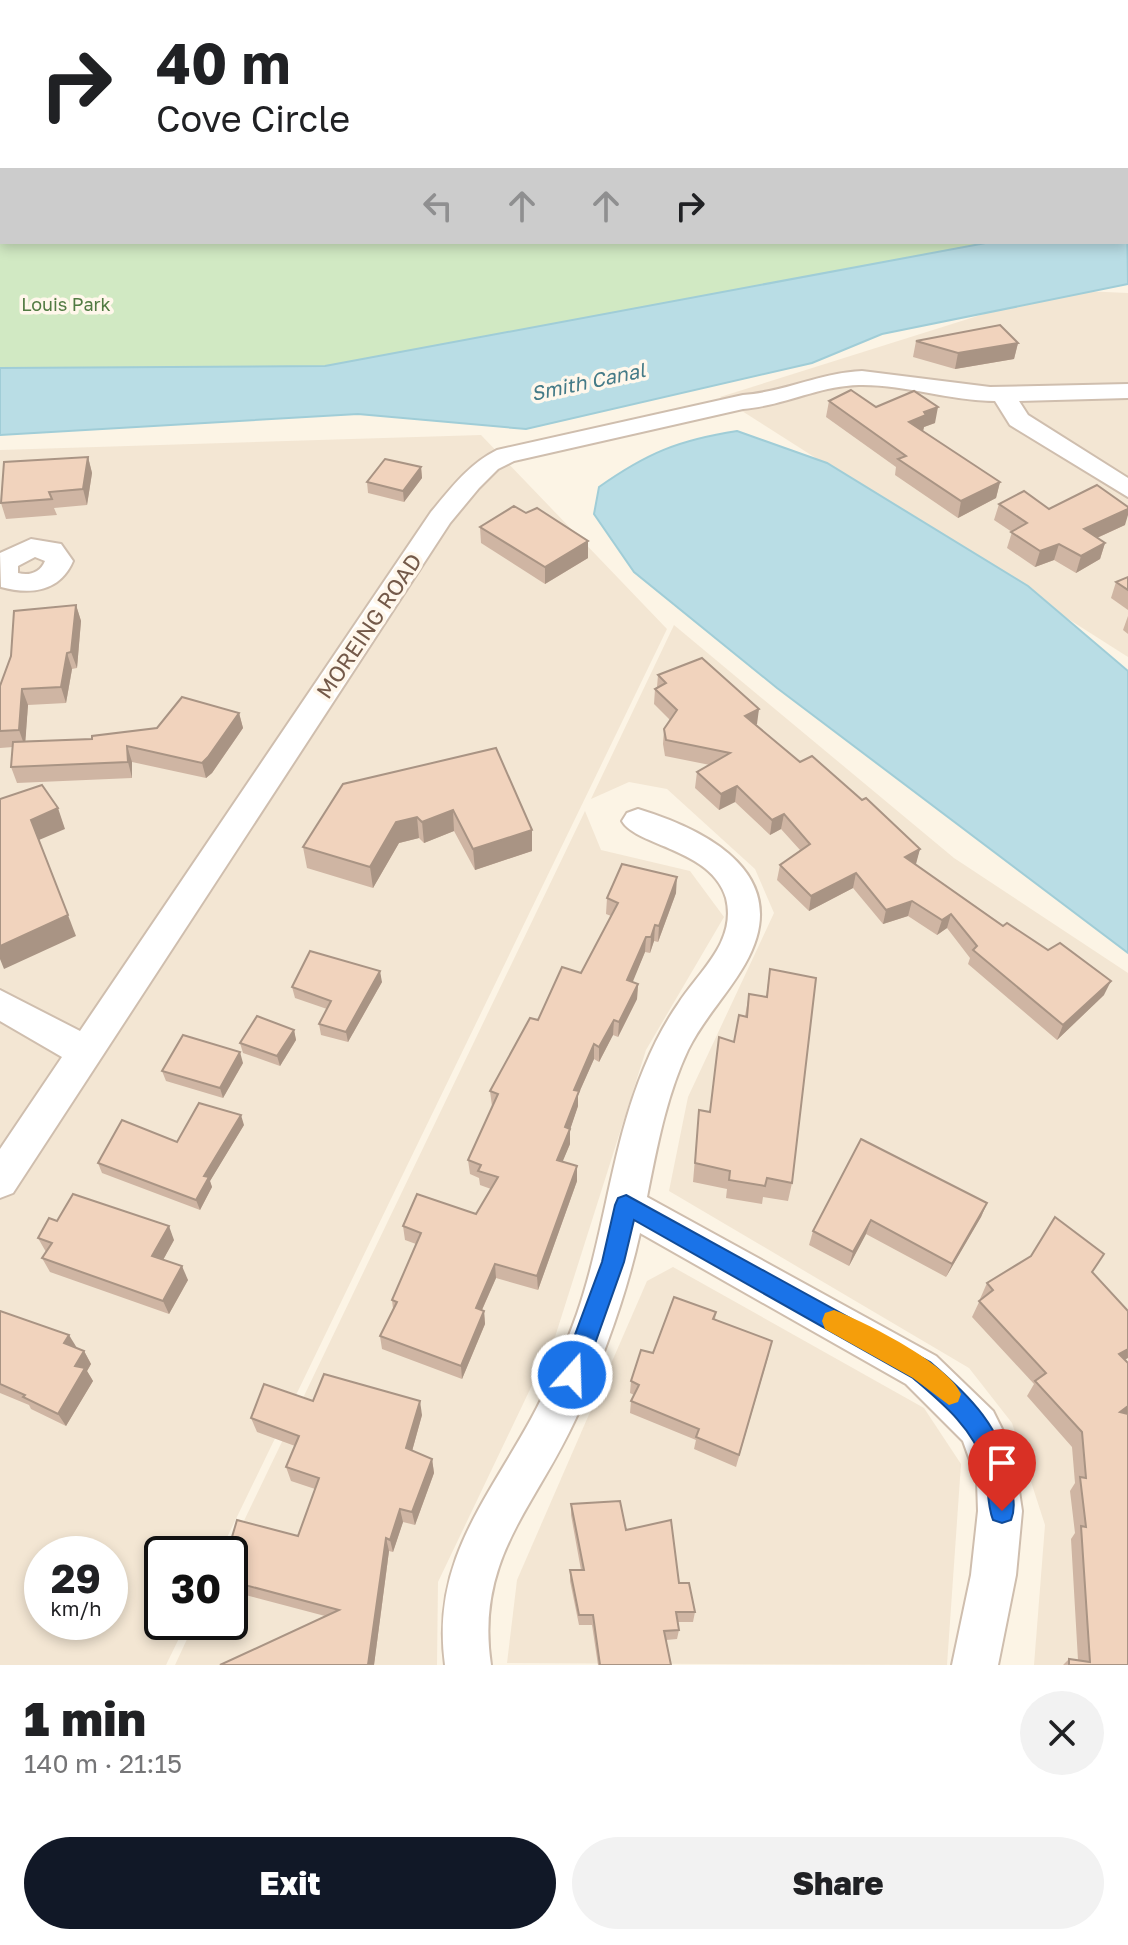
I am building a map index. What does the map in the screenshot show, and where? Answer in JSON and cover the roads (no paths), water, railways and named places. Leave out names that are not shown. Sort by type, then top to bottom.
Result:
[{"type":"street","name":"MOREING ROAD","points":[[0,1181],[440,518],[489,464],[530,448],[743,402],[771,400],[829,380],[862,378],[1003,394],[1128,391]]},
{"type":"street","points":[[1003,394],[1019,420],[1128,489]]},
{"type":"street","points":[[468,1665],[463,1647],[463,1600],[473,1564],[562,1403],[613,1262],[639,1140],[672,1045],[696,1005],[723,973],[746,926],[743,898],[734,879],[693,845],[638,821]]},
{"type":"street","points":[[0,1004],[86,1052]]},
{"type":"street","points":[[626,1205],[921,1370],[956,1399],[980,1428],[997,1465],[1002,1511],[975,1665]]},
{"type":"water","name":"Smith Canal","points":[[980,244],[1127,244],[1128,284],[882,334],[812,363],[526,429],[358,414],[0,435],[0,368],[325,366]]},
{"type":"water","points":[[737,431],[827,463],[1028,586],[1128,671],[1128,953],[777,688],[634,572],[594,514],[599,487],[664,450]]},
{"type":"park label","name":"Louis Park","points":[[66,305]]}]
